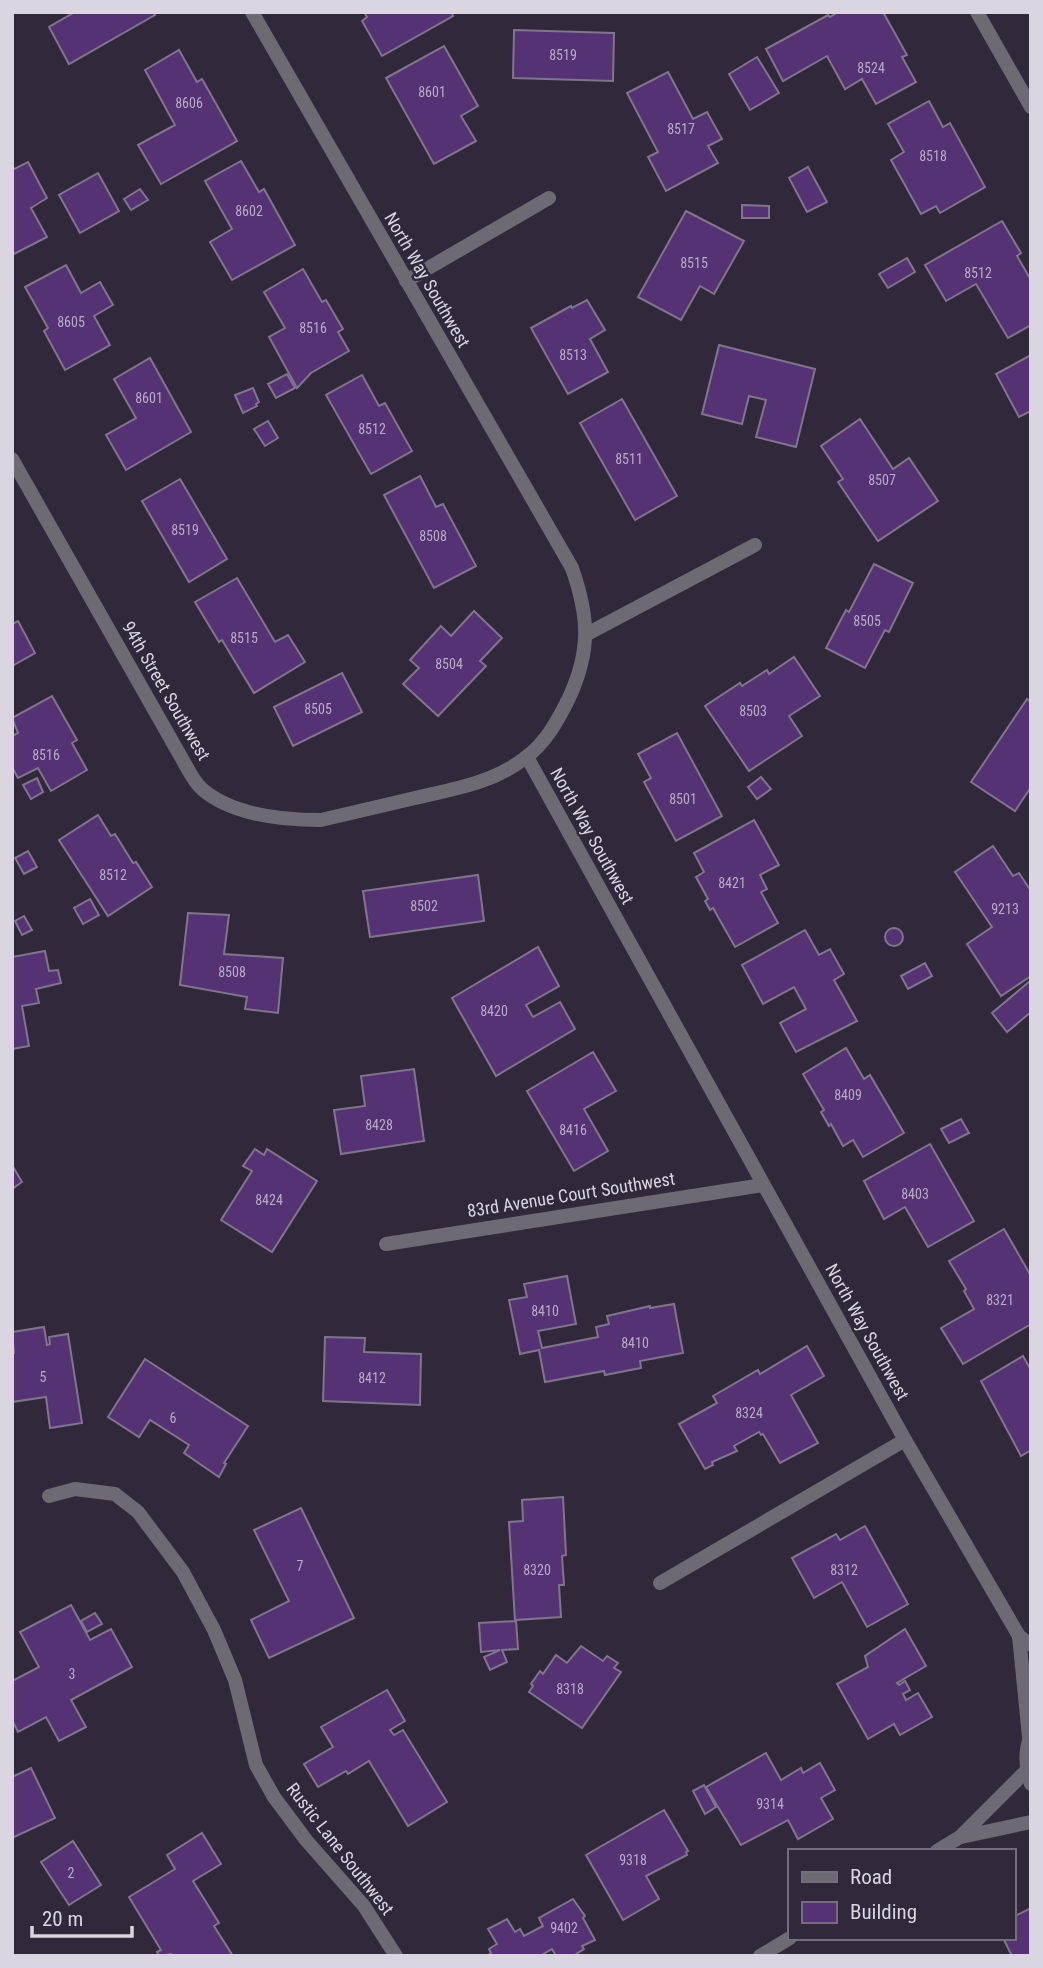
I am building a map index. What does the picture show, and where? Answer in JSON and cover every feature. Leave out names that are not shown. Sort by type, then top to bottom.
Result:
[{"type":"street","name":"North Way Southwest","points":[[252,12],[572,568],[583,600],[587,634],[579,675],[548,735],[527,757],[905,1440],[1025,1641],[1030,1736],[1026,1754],[1028,1777]]},
{"type":"street","points":[[977,12],[1031,107]]},
{"type":"street","points":[[406,281],[549,198]]},
{"type":"street","name":"94th Street Southwest","points":[[12,459],[181,757],[200,788],[222,802],[298,820],[321,820],[465,787],[498,776],[527,757]]},
{"type":"street","points":[[587,634],[755,545]]},
{"type":"street","name":"83rd Avenue Court Southwest","points":[[386,1244],[763,1185]]},
{"type":"street","points":[[660,1583],[905,1440]]},
{"type":"street","name":"Rustic Lane Southwest","points":[[49,1496],[75,1489],[115,1493],[138,1512],[183,1572],[214,1630],[234,1680],[256,1765],[274,1797],[306,1840],[364,1906],[396,1956]]},
{"type":"street","points":[[940,1849],[960,1837],[1028,1777]]},
{"type":"street","points":[[960,1837],[1031,1822]]},
{"type":"street","points":[[760,1956],[788,1939]]},
{"type":"building","points":[[75,12],[153,12],[155,15],[69,64],[49,27]]},
{"type":"building","points":[[364,12],[451,12],[453,16],[382,56],[362,21],[367,17]]},
{"type":"building","points":[[838,12],[883,12],[907,55],[902,57],[916,82],[876,104],[862,79],[845,89],[827,56],[783,81],[766,49]]},
{"type":"building","points":[[514,30],[614,33],[613,81],[513,78]]},
{"type":"building","points":[[444,46],[478,106],[461,116],[476,141],[434,164],[386,78]]},
{"type":"building","points":[[179,50],[197,82],[202,79],[237,141],[161,184],[138,145],[175,125],[145,70]]},
{"type":"building","points":[[757,57],[779,93],[750,110],[729,74]]},
{"type":"building","points":[[668,72],[693,119],[707,112],[722,139],[708,146],[718,163],[666,191],[648,157],[658,152],[627,93]]},
{"type":"building","points":[[929,101],[943,127],[950,123],[985,187],[940,213],[936,206],[921,214],[891,160],[904,152],[888,124]]},
{"type":"building","points":[[241,161],[259,192],[264,189],[295,245],[232,280],[210,242],[232,229],[205,181]]},
{"type":"building","points":[[28,162],[47,198],[31,208],[47,237],[12,255],[12,170]]},
{"type":"building","points":[[808,167],[827,202],[807,212],[789,178]]},
{"type":"building","points":[[98,173],[119,211],[80,233],[59,195]]},
{"type":"building","points":[[140,189],[148,200],[131,210],[124,199]]},
{"type":"building","points":[[742,205],[769,206],[769,218],[742,218]]},
{"type":"building","points":[[686,211],[744,241],[714,294],[700,286],[681,320],[638,297]]},
{"type":"building","points":[[1002,221],[1021,253],[1017,256],[1031,280],[1031,325],[1008,338],[976,284],[946,301],[925,265]]},
{"type":"building","points":[[907,258],[915,272],[888,288],[879,274]]},
{"type":"building","points":[[66,265],[81,293],[100,282],[113,305],[94,316],[110,345],[65,370],[44,331],[48,328],[25,287]]},
{"type":"building","points":[[303,269],[322,302],[326,300],[343,329],[338,332],[349,351],[311,373],[297,388],[269,337],[285,328],[264,292]]},
{"type":"building","points":[[587,300],[605,330],[590,339],[608,372],[568,394],[531,328]]},
{"type":"building","points":[[719,345],[815,369],[796,447],[756,437],[766,400],[749,396],[742,424],[702,414]]},
{"type":"building","points":[[1031,355],[1031,411],[1019,417],[996,374]]},
{"type":"building","points":[[150,358],[191,432],[126,470],[106,435],[136,418],[114,379]]},
{"type":"building","points":[[287,374],[295,388],[276,398],[268,384]]},
{"type":"building","points":[[362,375],[379,406],[385,403],[412,451],[371,474],[326,395]]},
{"type":"building","points":[[253,388],[259,402],[257,406],[243,413],[235,395]]},
{"type":"building","points":[[622,399],[677,496],[635,520],[580,423]]},
{"type":"building","points":[[860,419],[893,469],[909,458],[938,501],[878,541],[838,482],[843,479],[821,446]]},
{"type":"building","points":[[268,421],[278,438],[265,446],[254,429]]},
{"type":"building","points":[[420,476],[436,507],[443,504],[476,566],[434,588],[384,495]]},
{"type":"building","points":[[180,479],[227,559],[189,582],[142,501]]},
{"type":"building","points":[[874,564],[913,583],[889,632],[885,630],[865,668],[826,648],[846,610],[849,612]]},
{"type":"building","points":[[237,578],[275,642],[288,635],[305,662],[254,693],[195,602]]},
{"type":"building","points":[[474,611],[502,638],[480,661],[486,666],[438,716],[403,684],[419,668],[410,660],[441,626],[451,636]]},
{"type":"building","points":[[18,621],[35,653],[12,666],[12,624]]},
{"type":"building","points":[[794,657],[820,696],[789,716],[802,736],[749,771],[705,706],[740,683],[742,686],[767,670],[769,674]]},
{"type":"building","points":[[342,673],[362,712],[293,746],[274,707]]},
{"type":"building","points":[[52,696],[77,740],[72,743],[87,770],[51,791],[38,768],[18,778],[12,767],[12,736],[18,733],[12,718]]},
{"type":"building","points":[[1027,699],[1031,702],[1031,787],[1015,811],[971,782]]},
{"type":"building","points":[[677,733],[722,816],[676,841],[644,782],[651,778],[638,754]]},
{"type":"building","points":[[761,777],[771,789],[757,799],[748,787]]},
{"type":"building","points":[[37,778],[43,792],[31,799],[23,785]]},
{"type":"building","points":[[98,815],[111,836],[115,834],[133,863],[136,862],[152,887],[108,916],[59,840]]},
{"type":"building","points":[[754,820],[779,865],[760,875],[767,889],[761,892],[778,923],[735,947],[713,908],[710,910],[705,901],[708,899],[696,877],[704,872],[694,853]]},
{"type":"building","points":[[993,846],[1013,876],[1019,873],[1031,891],[1031,976],[1001,996],[967,944],[992,927],[955,872]]},
{"type":"building","points":[[28,851],[37,867],[24,874],[15,858]]},
{"type":"building","points":[[478,875],[484,921],[370,937],[363,891]]},
{"type":"building","points":[[90,899],[99,915],[83,924],[74,908]]},
{"type":"building","points":[[188,913],[229,915],[224,954],[283,958],[278,1013],[245,1009],[247,997],[180,985]]},
{"type":"building","points":[[24,916],[32,930],[22,935],[15,921]]},
{"type":"building","points":[[894,928],[900,931],[903,937],[900,943],[894,946],[888,943],[885,937],[888,931]]},
{"type":"building","points":[[805,930],[819,955],[830,949],[844,974],[834,980],[857,1021],[796,1052],[780,1023],[806,1009],[794,987],[763,1004],[742,965]]},
{"type":"building","points":[[538,947],[559,986],[526,1005],[533,1017],[560,1002],[575,1029],[496,1076],[452,998]]},
{"type":"building","points":[[45,951],[49,971],[58,970],[61,983],[36,989],[39,1003],[22,1006],[29,1046],[12,1049],[12,957]]},
{"type":"building","points":[[925,963],[932,976],[908,989],[901,976]]},
{"type":"building","points":[[1030,981],[1031,1012],[1007,1032],[992,1013]]},
{"type":"building","points":[[846,1048],[864,1079],[870,1075],[904,1133],[863,1157],[853,1140],[843,1146],[821,1112],[824,1110],[803,1074]]},
{"type":"building","points":[[593,1052],[616,1091],[584,1109],[608,1151],[574,1171],[527,1091]]},
{"type":"building","points":[[414,1069],[424,1141],[341,1154],[334,1110],[365,1106],[361,1076]]},
{"type":"building","points":[[961,1119],[969,1133],[949,1143],[941,1129]]},
{"type":"building","points":[[930,1144],[974,1221],[928,1247],[905,1207],[884,1219],[864,1181]]},
{"type":"building","points":[[255,1149],[264,1155],[267,1149],[317,1181],[272,1252],[221,1220],[252,1171],[243,1166]]},
{"type":"building","points":[[12,1165],[22,1182],[12,1189]]},
{"type":"building","points":[[1004,1229],[1031,1276],[1031,1324],[963,1364],[941,1328],[974,1309],[964,1291],[966,1289],[949,1261]]},
{"type":"building","points":[[567,1276],[576,1324],[538,1331],[542,1348],[598,1337],[596,1327],[609,1324],[607,1316],[650,1306],[674,1304],[683,1353],[640,1361],[641,1368],[605,1375],[604,1371],[545,1382],[539,1350],[520,1354],[509,1300],[527,1297],[524,1284]]},
{"type":"building","points":[[44,1327],[47,1345],[50,1344],[49,1337],[68,1334],[82,1423],[50,1428],[46,1397],[12,1402],[12,1332]]},
{"type":"building","points":[[325,1337],[365,1338],[364,1352],[421,1354],[420,1405],[323,1401]]},
{"type":"building","points":[[807,1346],[824,1376],[791,1395],[818,1443],[780,1463],[763,1434],[759,1432],[734,1446],[737,1451],[712,1462],[713,1465],[705,1469],[679,1424],[717,1403],[713,1396],[758,1370],[760,1374]]},
{"type":"building","points":[[1023,1356],[1031,1370],[1031,1450],[1021,1456],[981,1381]]},
{"type":"building","points":[[145,1359],[248,1426],[224,1463],[226,1464],[219,1477],[184,1453],[189,1445],[150,1420],[139,1437],[108,1417]]},
{"type":"building","points":[[563,1497],[566,1555],[562,1556],[564,1585],[559,1585],[561,1617],[516,1620],[518,1649],[502,1650],[507,1662],[490,1670],[484,1657],[500,1650],[481,1652],[479,1623],[515,1621],[509,1522],[523,1521],[522,1500]]},
{"type":"building","points":[[301,1508],[354,1618],[269,1658],[251,1620],[289,1601],[254,1530]]},
{"type":"building","points":[[865,1526],[908,1604],[867,1627],[842,1582],[814,1598],[792,1558],[836,1534],[840,1540]]},
{"type":"building","points":[[71,1605],[90,1640],[111,1629],[132,1667],[71,1700],[86,1727],[59,1741],[46,1717],[18,1732],[12,1720],[12,1681],[39,1667],[20,1632]]},
{"type":"building","points":[[95,1613],[102,1624],[87,1632],[81,1621]]},
{"type":"building","points":[[905,1629],[926,1666],[897,1683],[899,1685],[905,1681],[910,1690],[903,1694],[906,1700],[918,1693],[932,1717],[900,1735],[894,1724],[868,1739],[837,1684],[868,1667],[865,1656]]},
{"type":"building","points":[[581,1646],[603,1661],[607,1656],[618,1663],[614,1668],[621,1672],[582,1728],[529,1692],[540,1671],[543,1674],[556,1655],[567,1663]]},
{"type":"building","points":[[387,1690],[405,1721],[390,1730],[394,1735],[403,1730],[447,1802],[408,1826],[369,1761],[318,1787],[304,1764],[333,1747],[321,1727]]},
{"type":"building","points":[[766,1753],[781,1780],[801,1768],[803,1773],[820,1763],[835,1790],[821,1798],[833,1819],[798,1839],[788,1820],[741,1845],[706,1787]]},
{"type":"building","points":[[31,1768],[55,1818],[12,1838],[12,1777]]},
{"type":"building","points":[[704,1785],[716,1807],[705,1814],[693,1791]]},
{"type":"building","points":[[664,1810],[688,1851],[687,1855],[646,1876],[659,1899],[623,1920],[586,1855]]},
{"type":"building","points":[[202,1833],[221,1864],[193,1881],[219,1923],[214,1926],[233,1956],[159,1956],[157,1952],[161,1950],[129,1897],[175,1869],[167,1855]]},
{"type":"building","points":[[73,1841],[101,1885],[69,1905],[41,1862]]},
{"type":"building","points":[[573,1899],[585,1916],[583,1918],[595,1940],[582,1946],[584,1949],[573,1956],[556,1956],[552,1949],[540,1956],[487,1956],[491,1953],[489,1949],[497,1944],[488,1929],[507,1919],[515,1932],[520,1929],[524,1936],[543,1926],[539,1918]]},
{"type":"building","points":[[1031,1908],[1031,1956],[1012,1956],[1004,1940],[1015,1940],[1015,1916]]}]
